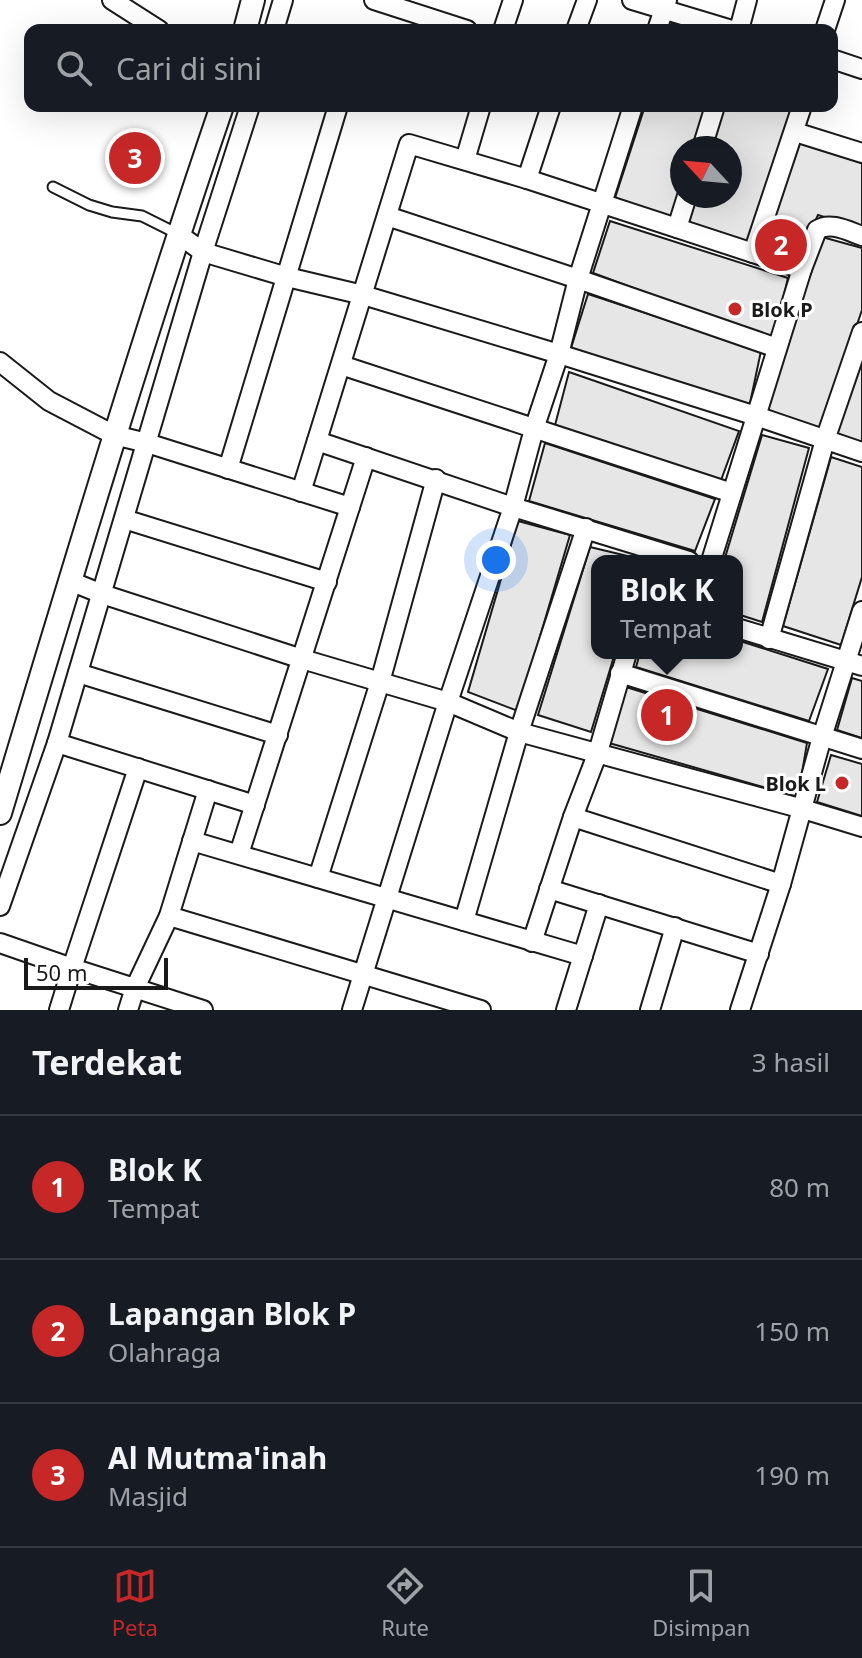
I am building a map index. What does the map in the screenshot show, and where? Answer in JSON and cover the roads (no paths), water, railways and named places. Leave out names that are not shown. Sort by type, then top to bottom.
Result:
[{"type":"street","points":[[112,0],[150,24]]},
{"type":"street","points":[[247,24],[253,0]]},
{"type":"street","points":[[276,24],[283,0]]},
{"type":"street","points":[[374,0],[448,24]]},
{"type":"street","points":[[505,24],[513,0]]},
{"type":"street","points":[[578,24],[587,0]]},
{"type":"street","points":[[632,0],[665,5],[716,24]]},
{"type":"street","points":[[741,24],[747,0]]},
{"type":"street","points":[[827,24],[835,0]]},
{"type":"street","points":[[838,61],[862,69]]},
{"type":"street","points":[[0,813],[114,435],[220,112]]},
{"type":"street","points":[[0,906],[57,743],[203,252],[248,112]]},
{"type":"street","points":[[228,469],[336,112]]},
{"type":"street","points":[[465,160],[473,112]]},
{"type":"street","points":[[527,179],[549,112]]},
{"type":"street","points":[[352,1010],[448,702],[513,507],[578,279],[631,112]]},
{"type":"street","points":[[706,136],[713,112]]},
{"type":"street","points":[[753,253],[800,112]]},
{"type":"street","points":[[795,132],[862,153]]},
{"type":"street","points":[[301,492],[409,144],[527,179],[802,269]]},
{"type":"street","points":[[677,228],[683,208]]},
{"type":"street","points":[[387,216],[777,348]]},
{"type":"street","points":[[713,555],[817,230],[821,226],[831,226],[862,236]]},
{"type":"street","points":[[178,234],[203,252],[363,295],[559,354],[862,452]]},
{"type":"street","points":[[769,639],[825,440],[862,332]]},
{"type":"street","points":[[0,362],[49,401],[114,435],[350,507]]},
{"type":"street","points":[[341,365],[732,493]]},
{"type":"street","points":[[317,441],[513,507],[670,555]]},
{"type":"street","points":[[239,854],[366,457]]},
{"type":"street","points":[[318,878],[380,682],[436,479]]},
{"type":"street","points":[[124,519],[327,582]]},
{"type":"street","points":[[464,921],[519,732],[586,528]]},
{"type":"street","points":[[70,581],[302,659],[448,702],[519,732],[862,827]]},
{"type":"street","points":[[740,1010],[781,884],[822,737],[854,664],[862,611]]},
{"type":"street","points":[[743,630],[854,664]]},
{"type":"street","points":[[532,942],[598,752],[625,659]]},
{"type":"street","points":[[78,673],[278,735]]},
{"type":"street","points":[[620,673],[862,749]]},
{"type":"street","points":[[57,743],[255,805]]},
{"type":"street","points":[[59,1010],[138,768]]},
{"type":"street","points":[[128,1010],[169,916],[208,790]]},
{"type":"street","points":[[573,817],[781,884]]},
{"type":"street","points":[[192,841],[583,956]]},
{"type":"street","points":[[549,889],[759,954]]},
{"type":"street","points":[[566,1010],[599,904]]},
{"type":"street","points":[[169,916],[481,1010]]},
{"type":"street","points":[[650,1010],[675,927]]},
{"type":"street","points":[[0,943],[203,1010]]},
{"type":"lane","points":[[53,187],[89,205],[142,216],[178,234]]},
{"type":"place","name":"Al Mutma'inah","points":[[135,158]]},
{"type":"place","name":"Lapangan Blok P","points":[[781,245]]},
{"type":"place","name":"Blok P","points":[[735,309]]},
{"type":"place","name":"Blok K","points":[[667,715]]},
{"type":"place","name":"Blok L","points":[[842,783]]}]
